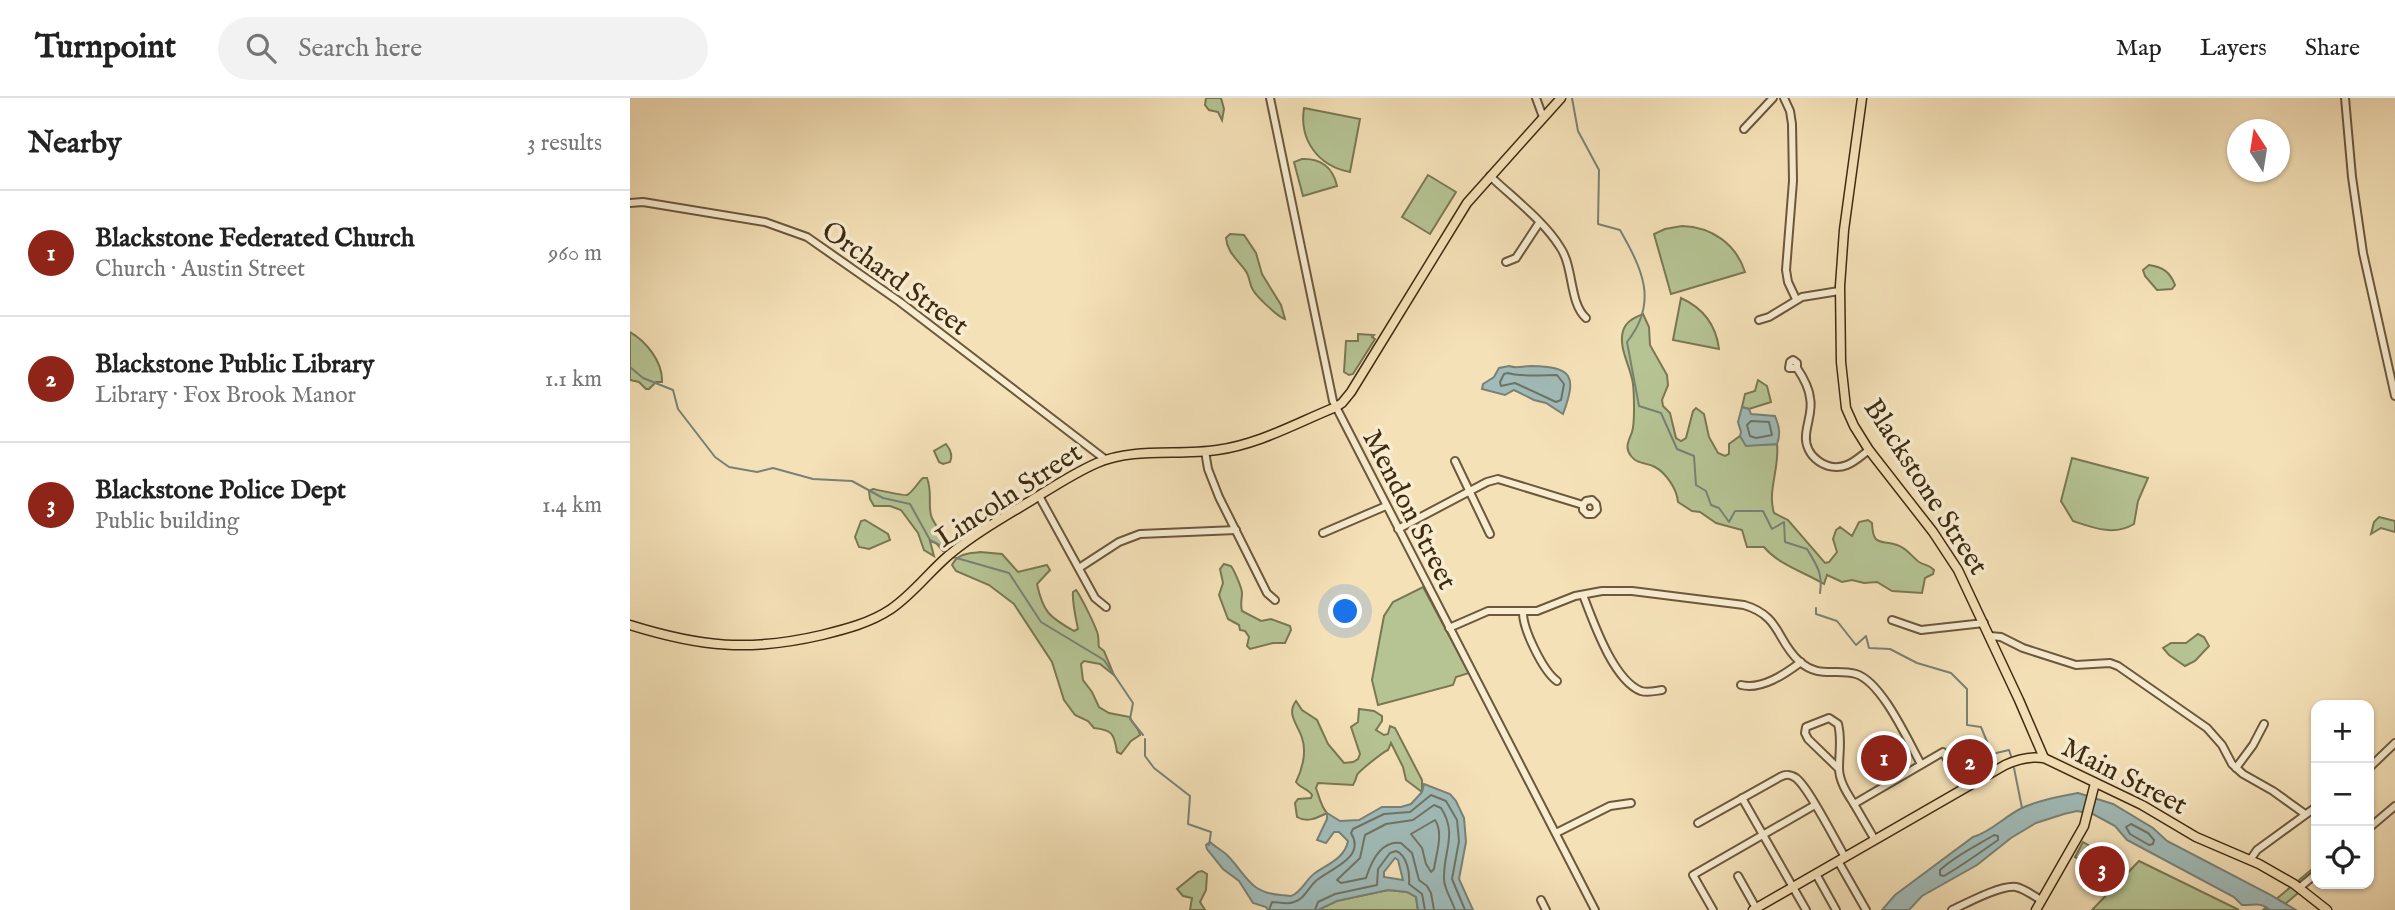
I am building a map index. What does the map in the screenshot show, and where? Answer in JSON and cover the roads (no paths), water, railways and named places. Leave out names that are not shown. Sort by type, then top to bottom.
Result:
[{"type":"main road","name":"Lincoln Street","points":[[630,625],[690,642],[717,646],[751,646],[784,643],[860,625],[899,604],[951,554],[1079,471],[1106,460],[1140,453],[1205,451],[1255,442],[1336,407],[1351,392],[1458,214],[1561,98]]},
{"type":"main road","name":"Blackstone Street","points":[[1862,98],[1839,291],[1844,400],[1854,426],[1869,450],[1954,562],[2044,758]]},
{"type":"main road","name":"Main Street","points":[[1755,909],[2010,763],[2028,758],[2044,758],[2142,805],[2198,838],[2250,860],[2299,888],[2327,910]]},
{"type":"main road","points":[[2036,910],[2087,821],[2095,783]]},
{"type":"street","name":"Mendon Street","points":[[1270,98],[1326,371],[1336,407],[1595,910]]},
{"type":"street","points":[[1536,98],[1542,117]]},
{"type":"street","points":[[1744,129],[1773,98]]},
{"type":"street","points":[[1784,98],[1792,124],[1793,181],[1786,270],[1796,299]]},
{"type":"street","points":[[2346,98],[2361,246],[2395,396]]},
{"type":"street","points":[[1490,176],[1539,223],[1563,251],[1578,309],[1586,318]]},
{"type":"street","name":"Orchard Street","points":[[630,203],[643,202],[753,220],[807,237],[900,302],[1106,460]]},
{"type":"street","points":[[1506,262],[1518,255],[1539,223]]},
{"type":"street","points":[[1759,320],[1769,317],[1796,299],[1839,291]]},
{"type":"street","points":[[1797,368],[1807,385],[1811,401],[1807,445],[1814,458],[1826,465],[1839,467],[1847,465],[1869,450]]},
{"type":"street","points":[[1205,451],[1208,469],[1236,530],[1267,593],[1275,600]]},
{"type":"street","points":[[1454,461],[1490,534]]},
{"type":"street","points":[[1398,529],[1469,492],[1501,479],[1583,505]]},
{"type":"street","points":[[1039,496],[1095,598],[1106,607]]},
{"type":"street","points":[[1323,533],[1385,506]]},
{"type":"street","points":[[1079,568],[1119,542],[1140,534],[1236,530]]},
{"type":"street","points":[[1450,628],[1488,611],[1543,609],[1602,591],[1632,591],[1751,608],[1769,619],[1801,662],[1822,672],[1853,673],[1867,680],[1889,709],[1921,764]]},
{"type":"street","points":[[1583,595],[1616,667],[1624,678],[1642,691],[1662,690]]},
{"type":"street","points":[[1522,611],[1525,625],[1547,673],[1556,681]]},
{"type":"street","points":[[1892,620],[1921,630],[1984,623]]},
{"type":"street","points":[[1990,636],[2001,637],[2023,648],[2076,665],[2110,663],[2118,666],[2207,728],[2222,745],[2236,768],[2305,814]]},
{"type":"street","points":[[1741,685],[1751,686],[1779,677],[1801,662]]},
{"type":"street","points":[[1839,769],[1808,740],[1806,727],[1829,718],[1838,724],[1839,769],[1845,789],[1874,840]]},
{"type":"street","points":[[2236,768],[2264,724]]},
{"type":"street","points":[[2374,763],[2395,743]]},
{"type":"street","points":[[1854,804],[1943,752],[1964,788]]},
{"type":"street","points":[[1698,823],[1780,777],[1790,775],[1802,784],[1815,805],[1866,910]]},
{"type":"street","points":[[1742,798],[1806,910]]},
{"type":"street","points":[[1556,833],[1610,806],[1631,803]]},
{"type":"street","points":[[1713,910],[1692,875],[1815,805]]},
{"type":"street","points":[[2371,826],[2395,806]]},
{"type":"street","points":[[2250,860],[2257,850],[2311,810]]},
{"type":"street","points":[[1816,874],[1836,910]]},
{"type":"street","points":[[1738,876],[1755,909]]},
{"type":"street","points":[[2299,888],[2311,878]]},
{"type":"street","points":[[1952,910],[2000,889],[2011,887],[2021,889],[2041,900]]},
{"type":"street","points":[[1541,900],[1546,910]]},
{"type":"water","points":[[1545,367],[1556,369],[1568,376],[1570,391],[1563,414],[1546,403],[1514,390],[1505,395],[1482,389],[1483,384],[1494,377],[1499,368]]},
{"type":"water","points":[[1742,407],[1749,409],[1751,414],[1775,416],[1779,430],[1777,444],[1746,446],[1740,436],[1738,422]]},
{"type":"water","points":[[1424,784],[1450,794],[1464,818],[1466,842],[1459,879],[1473,910],[1418,910],[1416,897],[1407,892],[1388,890],[1337,901],[1318,910],[1268,910],[1253,903],[1239,881],[1223,869],[1207,849],[1206,845],[1210,842],[1227,855],[1249,881],[1262,891],[1291,896],[1312,876],[1340,856],[1346,847],[1348,841],[1339,832],[1334,832],[1326,843],[1317,840],[1327,813],[1340,821],[1359,820],[1382,807],[1411,804],[1422,792]],"holes":[[[1395,858],[1398,860],[1403,880],[1384,877],[1384,872]]]},
{"type":"water","points":[[2078,793],[2113,804],[2153,828],[2167,841],[2296,910],[2270,910],[2260,905],[2242,905],[2234,897],[2127,840],[2115,826],[2093,814],[2077,811],[2036,823],[2011,838],[1977,865],[1922,896],[1909,910],[1882,910],[1895,895],[1973,837],[2016,811],[2042,801]]},
{"type":"waterway","points":[[1572,98],[1578,131],[1599,170],[1598,224],[1620,230],[1635,258],[1644,286],[1642,313],[1627,342],[1639,406],[1661,413],[1677,449],[1694,456],[1696,485],[1706,491],[1711,505],[1719,508],[1729,522],[1735,511],[1763,511],[1772,529],[1784,522],[1785,542],[1807,549],[1816,565],[1821,580],[1820,593]]},
{"type":"waterway","points":[[630,367],[643,378],[673,390],[678,409],[715,457],[729,467],[757,472],[773,468],[813,479],[852,481],[883,498],[910,504],[930,540],[947,549]]},
{"type":"waterway","points":[[953,557],[1009,573],[1041,622],[1104,660],[1133,703],[1130,719],[1143,735]]},
{"type":"waterway","points":[[1816,608],[1816,614],[1837,621],[1856,645],[1866,636],[1869,648],[1890,649],[1917,663],[1951,673],[1967,689],[1967,725],[1981,727],[1992,754],[2009,750],[2011,756]]},
{"type":"waterway","points":[[1145,739],[1145,756],[1154,768],[1190,796],[1188,824],[1211,832],[1209,845]]},
{"type":"waterway","points":[[2014,768],[2022,808]]},
{"type":"place","name":"Blackstone Federated Church","points":[[1884,758]]},
{"type":"place","name":"Blackstone Public Library","points":[[1970,762]]},
{"type":"place","name":"Blackstone Police Dept","points":[[2102,869]]}]
